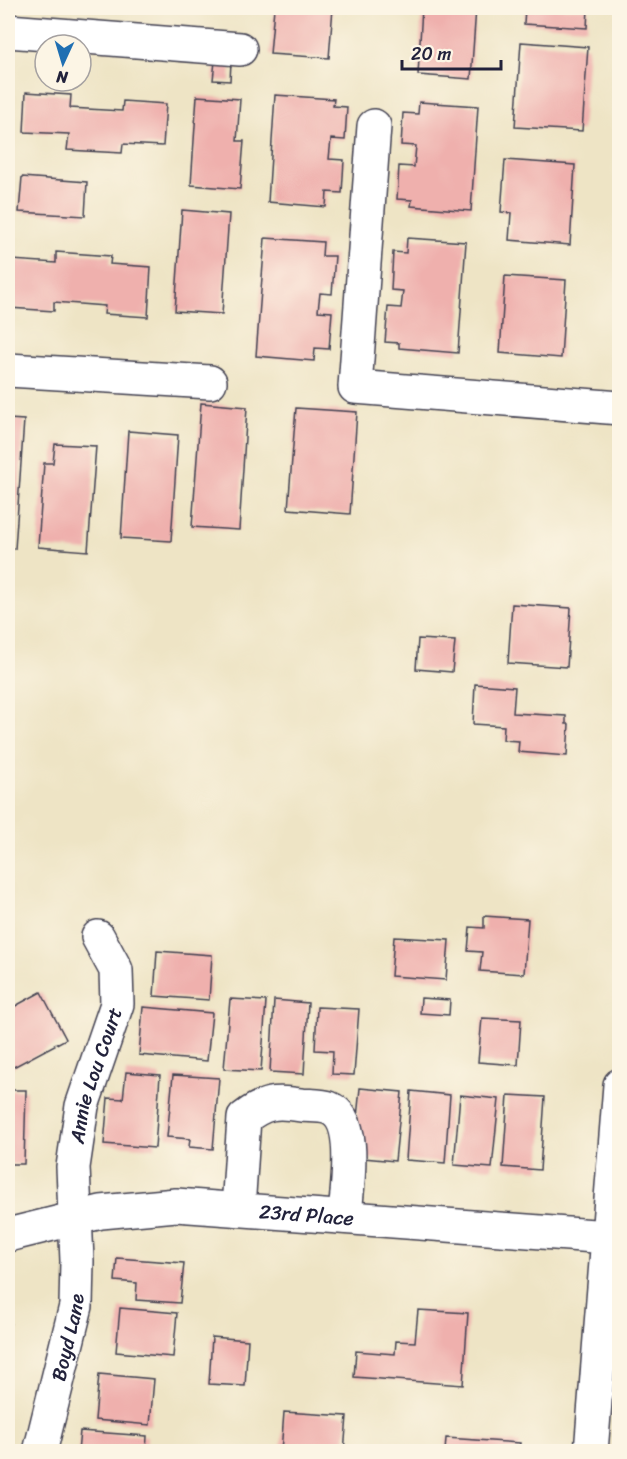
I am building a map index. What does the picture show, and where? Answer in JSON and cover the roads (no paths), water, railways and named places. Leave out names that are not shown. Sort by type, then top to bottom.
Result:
[{"type":"street","points":[[8,32],[240,49]]},
{"type":"street","points":[[374,126],[356,387],[620,408]]},
{"type":"street","points":[[8,370],[210,382]]},
{"type":"street","name":"Annie Lou Court","points":[[73,1220],[73,1167],[82,1106],[117,1004],[116,970],[98,937]]},
{"type":"street","points":[[591,1452],[620,1085]]},
{"type":"street","points":[[238,1209],[244,1118],[260,1106],[280,1102],[330,1108],[343,1120],[349,1137],[345,1217]]},
{"type":"street","name":"23rd Place","points":[[8,1235],[101,1212],[176,1204],[608,1237]]},
{"type":"street","name":"Boyd Lane","points":[[40,1452],[76,1306],[77,1261],[73,1220]]}]
